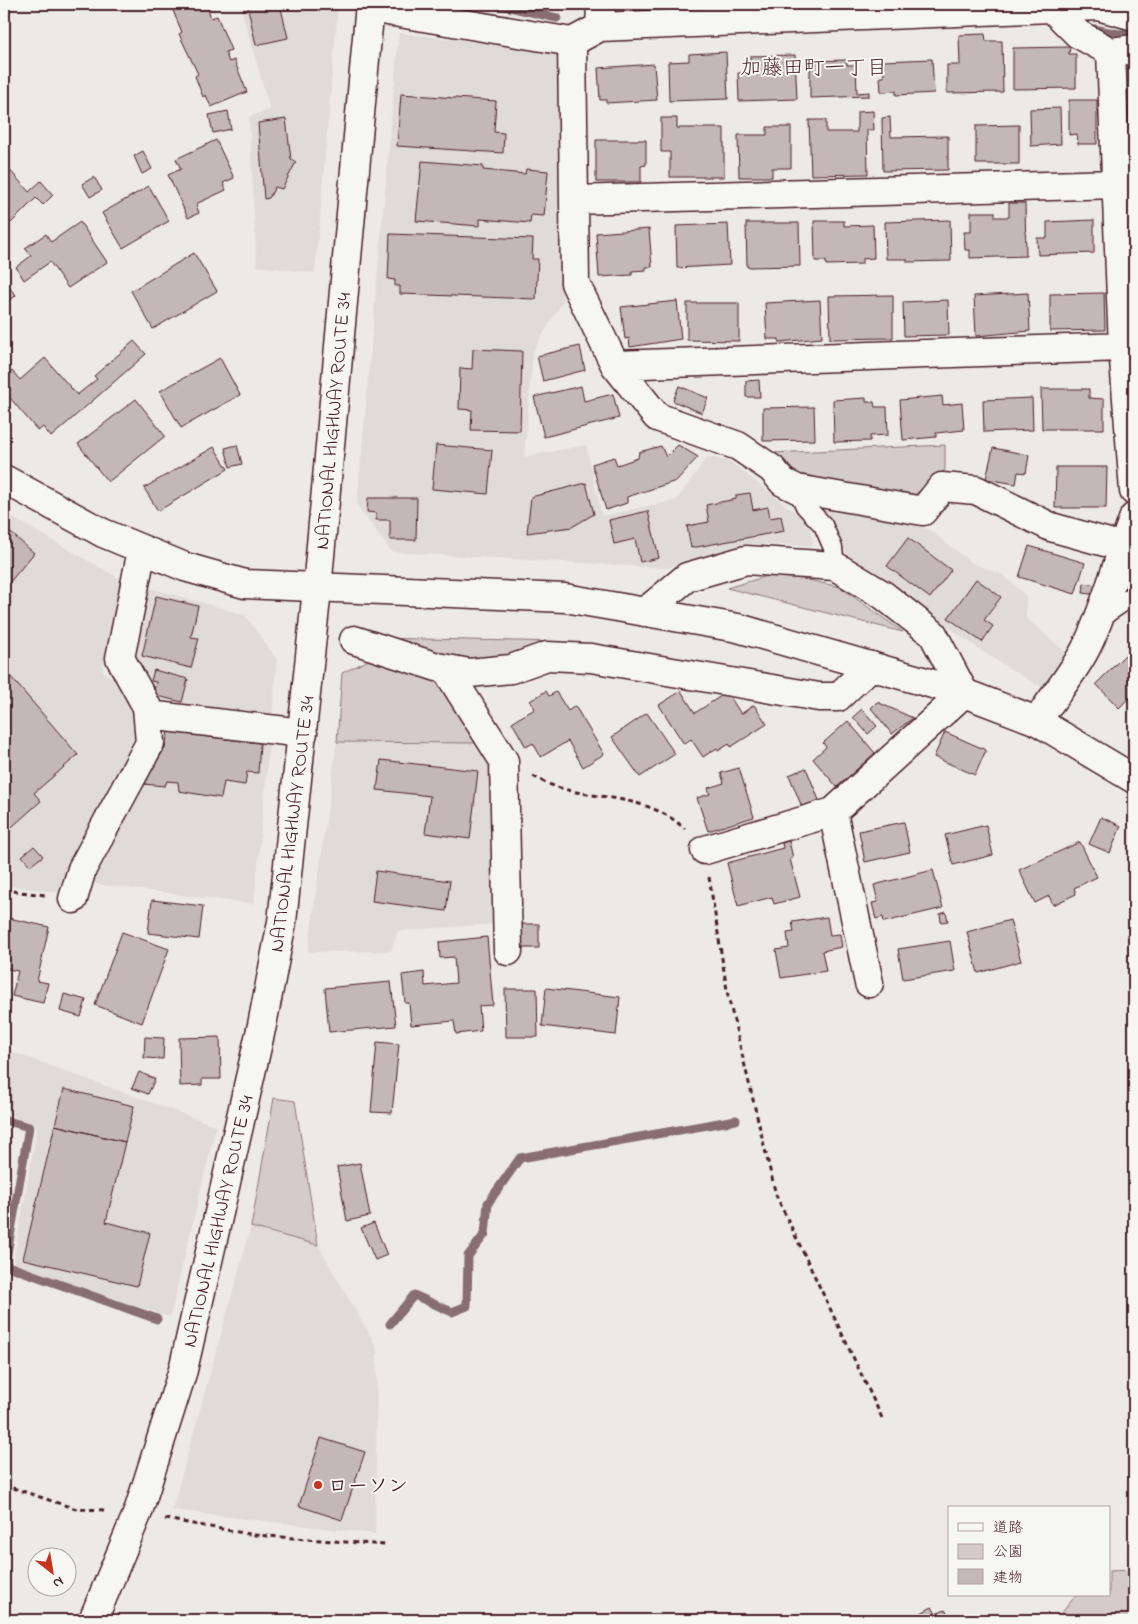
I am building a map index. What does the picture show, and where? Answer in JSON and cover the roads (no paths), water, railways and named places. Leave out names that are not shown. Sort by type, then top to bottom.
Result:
[{"type":"main road","points":[[1050,5],[1078,34],[1123,51],[1116,184],[1127,332],[1134,491]]},
{"type":"main road","points":[[1123,547],[1051,527],[976,490],[942,487],[923,511],[797,489],[782,482],[772,469],[738,446],[657,417],[615,365],[575,283],[572,42],[601,15],[1097,5],[1134,16]]},
{"type":"main road","points":[[370,6],[572,42]]},
{"type":"main road","name":"NATIONAL HIGHWAY ROUTE 34","points":[[93,1620],[138,1512],[183,1370],[262,1025],[282,922],[318,589],[370,6]]},
{"type":"main road","points":[[574,200],[1116,184]]},
{"type":"main road","points":[[615,365],[1127,332]]},
{"type":"main road","points":[[4,479],[103,533],[142,550],[185,567],[246,584],[318,589],[565,598],[738,628],[964,693],[1037,721],[1134,779]]},
{"type":"main road","points":[[1037,721],[1087,646],[1108,598],[1134,517]]},
{"type":"main road","points":[[73,899],[82,869],[150,744],[148,715],[143,698],[120,658],[142,550]]},
{"type":"main road","points":[[645,612],[687,576],[746,560],[836,566],[883,595],[933,634],[964,693]]},
{"type":"main road","points":[[354,640],[446,669],[470,673],[511,669],[547,656],[591,658],[819,697],[838,697],[871,666]]},
{"type":"main road","points":[[446,669],[504,761],[508,951]]},
{"type":"main road","points":[[705,850],[833,812],[964,693]]},
{"type":"main road","points":[[148,715],[303,732]]},
{"type":"main road","points":[[833,812],[869,983]]},
{"type":"lane","points":[[797,489],[805,506],[823,525],[833,548],[836,566]]},
{"type":"lane","points":[[1098,619],[1134,595]]},
{"type":"waterway","points":[[496,4],[557,18]]},
{"type":"waterway","points":[[1094,29],[1119,34],[1134,33]]},
{"type":"waterway","points":[[4,1120],[29,1127],[5,1265],[157,1319]]},
{"type":"waterway","points":[[390,1324],[414,1295],[452,1312],[467,1306],[468,1256],[485,1234],[488,1203],[520,1158],[736,1120]]},
{"type":"place","name":"ローソン","points":[[318,1485]]},
{"type":"district","name":"加藤田町一丁目","points":[[814,67]]}]
